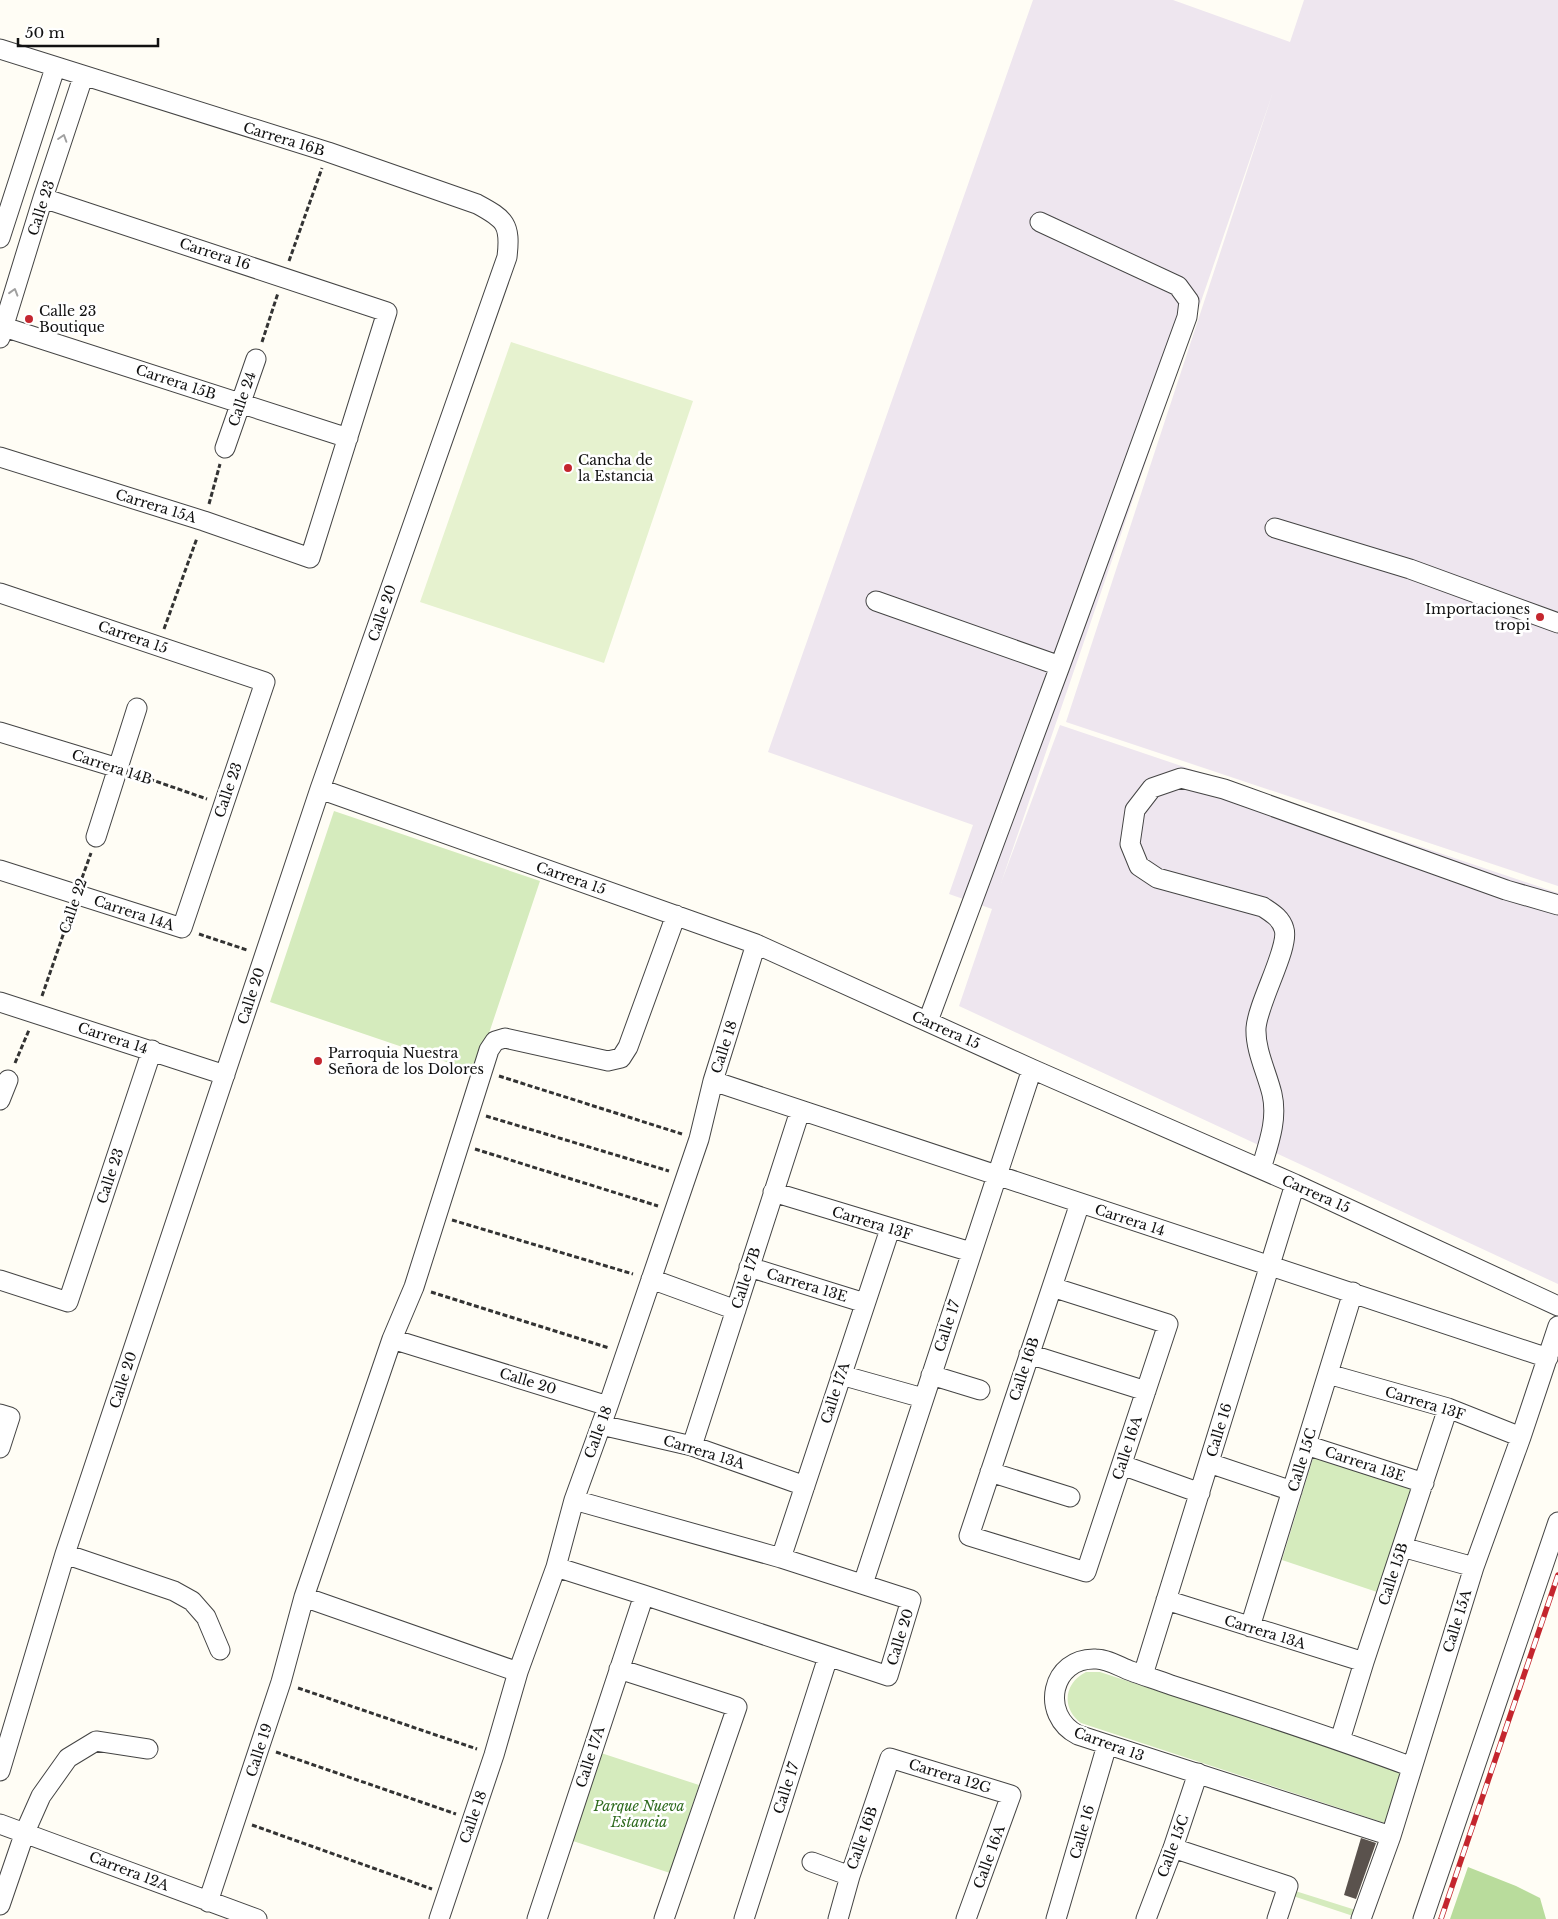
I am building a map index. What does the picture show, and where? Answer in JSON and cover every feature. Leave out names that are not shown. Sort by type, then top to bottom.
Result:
[{"type":"street","name":"Carrera 16B","points":[[0,49],[83,77],[328,152],[477,204],[494,214],[505,225]]},
{"type":"street","points":[[0,238],[8,186],[55,68]]},
{"type":"street","name":"Calle 23","points":[[2,333],[43,198],[83,77]]},
{"type":"street","name":"Carrera 16","points":[[43,198],[387,312],[348,438]]},
{"type":"street","points":[[928,1021],[1187,317],[1189,301],[1178,286],[1040,222]]},
{"type":"street","name":"Calle 20","points":[[0,1771],[65,1554],[264,956],[320,789],[507,257],[509,238],[505,225]]},
{"type":"street","name":"Carrera 15B","points":[[2,333],[240,403],[348,438]]},
{"type":"street","name":"Calle 24","points":[[225,448],[256,359]]},
{"type":"street","name":"Carrera 15A","points":[[0,457],[204,521],[310,558],[348,438]]},
{"type":"street","points":[[1276,528],[1410,569],[1558,623]]},
{"type":"street","name":"Carrera 15","points":[[0,593],[265,682]]},
{"type":"street","points":[[876,601],[1060,666]]},
{"type":"street","name":"Calle 23","points":[[182,928],[265,682]]},
{"type":"street","points":[[96,837],[137,708]]},
{"type":"street","name":"Carrera 14B","points":[[0,732],[118,768]]},
{"type":"street","points":[[1260,1169],[1272,1133],[1274,1114],[1272,1096],[1258,1046],[1256,1028],[1260,1010],[1284,944],[1284,929],[1276,916],[1263,908],[1156,878],[1139,866],[1130,844],[1135,810],[1152,788],[1181,778],[1224,789],[1506,890],[1558,905]]},
{"type":"street","name":"Carrera 15","points":[[320,789],[756,944],[1032,1069],[1295,1184],[1558,1306]]},
{"type":"street","name":"Carrera 14A","points":[[0,870],[182,928]]},
{"type":"street","points":[[392,1340],[414,1287],[482,1071],[489,1050],[495,1041],[505,1038],[608,1061],[621,1058],[628,1047],[676,915]]},
{"type":"street","name":"Calle 18","points":[[439,1919],[494,1754],[518,1672],[556,1567],[574,1500],[687,1176],[699,1139],[713,1081],[756,944]]},
{"type":"street","name":"Carrera 14","points":[[0,1002],[225,1075]]},
{"type":"street","name":"Calle 23","points":[[0,1280],[68,1302],[152,1050]]},
{"type":"street","name":"Calle 17","points":[[863,1584],[1032,1069]]},
{"type":"street","points":[[0,1100],[8,1080]]},
{"type":"street","name":"Carrera 14","points":[[713,1081],[1270,1266],[1354,1292],[1548,1358]]},
{"type":"street","name":"Calle 17B","points":[[692,1446],[800,1111]]},
{"type":"street","name":"Calle 16","points":[[1143,1675],[1295,1184]]},
{"type":"street","name":"Carrera 13F","points":[[773,1192],[971,1252]]},
{"type":"street","name":"Calle 16B","points":[[969,1536],[1080,1203]]},
{"type":"street","name":"Calle 17A","points":[[781,1558],[890,1229]]},
{"type":"street","name":"Carrera 13E","points":[[749,1267],[865,1303]]},
{"type":"street","points":[[651,1279],[736,1310]]},
{"type":"street","name":"Calle 16A","points":[[969,1536],[1086,1572],[1122,1465],[1168,1324],[1052,1287]]},
{"type":"street","name":"Calle 15C","points":[[1250,1628],[1354,1292]]},
{"type":"street","name":"Calle 15A","points":[[1362,1919],[1391,1836],[1474,1567],[1521,1437],[1558,1326]]},
{"type":"street","name":"Calle 20","points":[[392,1340],[608,1406]]},
{"type":"street","name":"Calle 19","points":[[208,1902],[282,1682],[304,1597],[392,1340]]},
{"type":"street","points":[[1029,1354],[1146,1391]]},
{"type":"street","name":"Carrera 13F","points":[[1328,1374],[1448,1408],[1521,1437]]},
{"type":"street","points":[[841,1375],[924,1398]]},
{"type":"street","points":[[931,1375],[980,1390]]},
{"type":"street","name":"Calle 15B","points":[[1340,1740],[1448,1408]]},
{"type":"street","points":[[0,1448],[5,1416]]},
{"type":"street","name":"Carrera 13A","points":[[601,1425],[692,1446],[805,1486]]},
{"type":"street","name":"Carrera 13E","points":[[1306,1445],[1424,1482]]},
{"type":"street","points":[[1209,1463],[1292,1491]]},
{"type":"street","points":[[1122,1465],[1200,1493]]},
{"type":"street","points":[[990,1472],[1070,1497]]},
{"type":"street","name":"Calle 20","points":[[556,1567],[644,1594],[888,1676],[911,1600],[781,1558],[574,1500]]},
{"type":"street","points":[[1423,1919],[1558,1522]]},
{"type":"street","points":[[1402,1548],[1474,1567]]},
{"type":"street","points":[[65,1554],[174,1591],[192,1601],[206,1617],[220,1650]]},
{"type":"street","name":"Calle 17A","points":[[537,1919],[644,1594]]},
{"type":"street","points":[[304,1597],[518,1672]]},
{"type":"street","name":"Carrera 13A","points":[[1166,1600],[1250,1628],[1364,1662]]},
{"type":"street","name":"Calle 17","points":[[744,1919],[828,1657]]},
{"type":"street","name":"Carrera 13","points":[[1391,1836],[1078,1735],[1062,1722],[1054,1703],[1055,1689],[1064,1672],[1078,1662],[1094,1659],[1103,1660],[1340,1740],[1412,1767]]},
{"type":"street","points":[[619,1669],[737,1707],[664,1919]]},
{"type":"street","points":[[0,1905],[24,1832],[41,1796],[68,1758],[96,1741],[148,1749]]},
{"type":"street","name":"Calle 16","points":[[1056,1919],[1107,1745]]},
{"type":"street","name":"Calle 16B","points":[[838,1919],[850,1876],[890,1758]]},
{"type":"street","name":"Carrera 12G","points":[[890,1758],[1011,1795]]},
{"type":"street","name":"Calle 15C","points":[[1146,1919],[1173,1848],[1198,1773]]},
{"type":"street","name":"Calle 16A","points":[[966,1919],[1011,1795]]},
{"type":"street","name":"Carrera 12A","points":[[0,1824],[257,1919]]},
{"type":"street","points":[[1173,1848],[1288,1886],[1277,1919]]},
{"type":"street","points":[[812,1862],[850,1876]]},
{"type":"path","name":"Calle 24","points":[[256,359],[283,276],[328,152]]},
{"type":"path","points":[[158,646],[204,521],[225,448]]},
{"type":"path","name":"Carrera 14B","points":[[118,768],[223,804]]},
{"type":"path","name":"Calle 22","points":[[8,1080],[36,1014],[96,837]]},
{"type":"path","points":[[182,928],[264,956]]},
{"type":"path","points":[[482,1071],[699,1139]]},
{"type":"path","points":[[470,1111],[687,1176]]},
{"type":"path","points":[[460,1144],[675,1212]]},
{"type":"path","points":[[436,1215],[651,1279]]},
{"type":"path","points":[[414,1287],[626,1354]]},
{"type":"path","points":[[282,1682],[494,1754]]},
{"type":"path","points":[[260,1746],[471,1820]]},
{"type":"path","points":[[236,1820],[447,1894]]},
{"type":"shaded area","points":[[1033,0],[1173,0],[1290,42],[1304,0],[1558,0],[1558,886],[1066,722],[1273,92],[1001,883],[1060,725],[1558,893],[1558,1284],[959,1006],[992,909],[949,894],[973,825],[768,752]]},
{"type":"green space","name":"Cancha de la Estancia","points":[[511,342],[693,401],[604,663],[420,602]]},
{"type":"green space","points":[[334,811],[540,881],[476,1072],[270,1002]]},
{"type":"green space","points":[[1314,1455],[1413,1488],[1377,1592],[1282,1560]]},
{"type":"green space","points":[[1086,1672],[1100,1672],[1414,1775],[1397,1827],[1081,1723],[1070,1710],[1068,1696],[1073,1682]]},
{"type":"green space","name":"Parque Nueva Estancia","points":[[601,1753],[699,1785],[670,1873],[573,1841]]},
{"type":"green space","points":[[1468,1867],[1516,1886],[1540,1898],[1546,1919],[1450,1919]]},
{"type":"green space","points":[[1289,1889],[1362,1912],[1359,1918],[1287,1894]]},
{"type":"building","points":[[1361,1838],[1376,1843],[1356,1899],[1344,1895]]},
{"type":"railway","points":[[1441,1919],[1558,1575]]},
{"type":"place","name":"Calle 23 Boutique","points":[[29,319]]},
{"type":"place","name":"Cancha de la Estancia","points":[[568,468]]},
{"type":"place","name":"Importaciones tropi","points":[[1540,617]]},
{"type":"place","name":"Parroquia Nuestra Señora de los Dolores","points":[[318,1061]]}]
